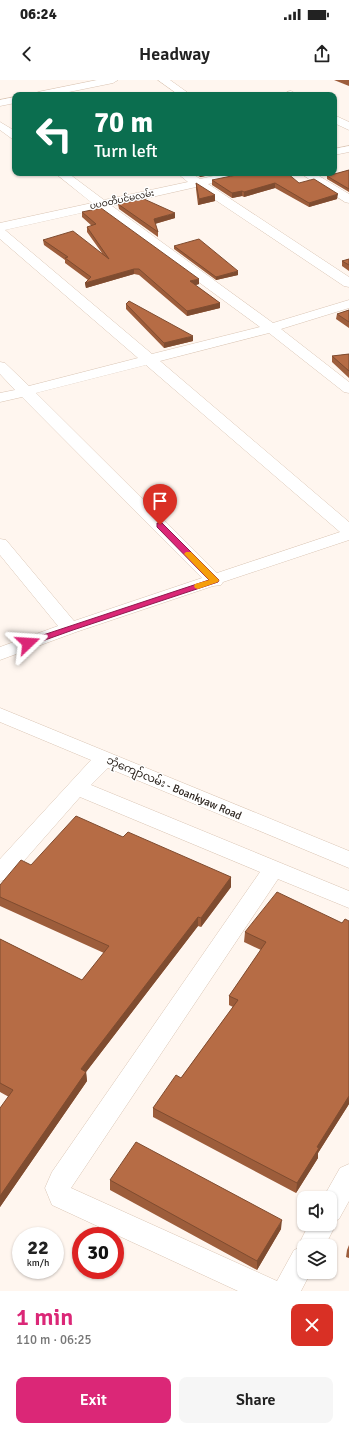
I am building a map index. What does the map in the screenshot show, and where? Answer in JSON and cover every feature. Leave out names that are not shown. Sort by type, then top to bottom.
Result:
[{"type":"street","points":[[49,80],[67,92],[113,80]]},
{"type":"street","points":[[163,80],[181,92]]},
{"type":"street","points":[[0,102],[12,100]]},
{"type":"street","points":[[337,120],[349,127]]},
{"type":"street","points":[[0,125],[12,134]]},
{"type":"street","points":[[337,151],[349,149]]},
{"type":"street","points":[[66,176],[101,204],[271,328],[349,388]]},
{"type":"street","points":[[187,176],[349,283]]},
{"type":"street","name":"ပပဝတီပင်မလမ်း","points":[[0,227],[231,176]]},
{"type":"street","points":[[311,176],[349,199]]},
{"type":"street","points":[[0,232],[349,533],[215,580],[70,628],[0,654]]},
{"type":"street","points":[[0,398],[271,328],[349,304]]},
{"type":"street","points":[[0,366],[215,580]]},
{"type":"street","points":[[0,544],[70,628]]},
{"type":"street","name":"ဘုံကျော်လမ်း - Boankyaw Road","points":[[0,715],[349,860]]},
{"type":"street","points":[[0,872],[104,758]]},
{"type":"street","points":[[77,787],[349,900]]},
{"type":"street","points":[[268,1291],[61,1197],[58,1188],[61,1180],[273,869]]},
{"type":"street","points":[[337,1198],[349,1176]]},
{"type":"street","points":[[286,1291],[297,1271]]},
{"type":"building","points":[[349,170],[349,189],[327,176],[337,176],[337,173]]},
{"type":"building","points":[[231,176],[291,176],[299,183],[314,179],[338,194],[309,203],[275,183],[244,192],[232,193],[212,180]]},
{"type":"building","points":[[196,183],[215,195],[199,199]]},
{"type":"building","points":[[144,199],[175,213],[154,219],[158,232],[118,204]]},
{"type":"building","points":[[101,208],[199,279],[190,281],[220,303],[187,311],[139,269],[134,269],[85,283],[91,277],[65,258],[68,257],[43,240],[73,231],[109,259],[87,227],[96,224],[82,212]]},
{"type":"building","points":[[199,239],[238,271],[216,277],[174,246]]},
{"type":"building","points":[[349,259],[349,265],[342,261]]},
{"type":"building","points":[[129,301],[193,336],[164,343],[126,304]]},
{"type":"building","points":[[349,310],[349,322],[337,314]]},
{"type":"building","points":[[349,354],[349,371],[332,356]]},
{"type":"building","points":[[76,816],[123,837],[128,832],[231,877],[201,918],[198,917],[81,1069],[86,1072],[0,1196],[0,1108],[13,1090],[0,1083],[0,939],[82,980],[109,946],[0,897],[0,885],[21,860],[31,865]]},
{"type":"building","points":[[277,892],[342,923],[345,919],[349,921],[349,1096],[317,1147],[319,1148],[297,1183],[153,1108],[176,1075],[181,1078],[238,1000],[229,996],[266,942],[245,932]]},
{"type":"building","points":[[136,1142],[282,1220],[257,1261],[110,1180]]},
{"type":"slow traffic","points":[[189,554],[215,580],[198,586]]},
{"type":"route","points":[[28,643],[215,580],[160,525]]}]
